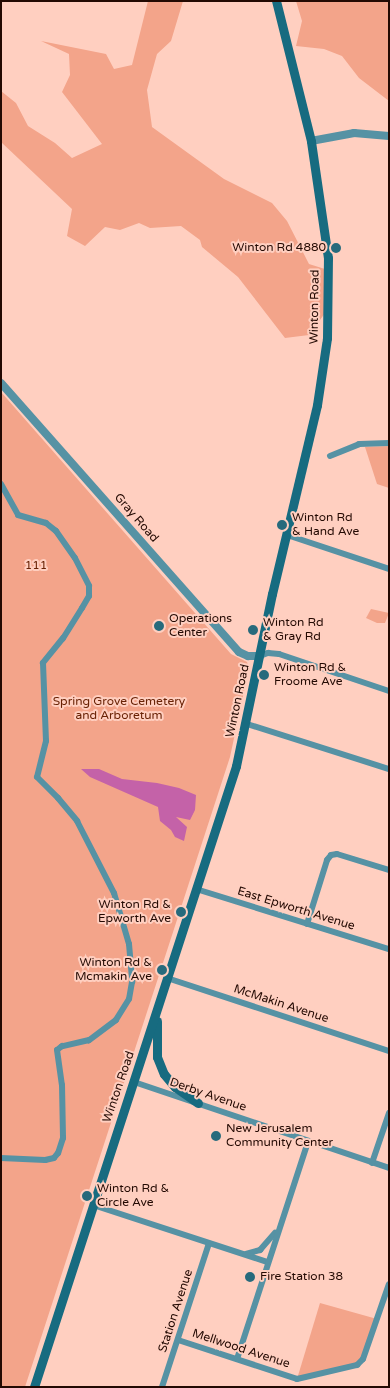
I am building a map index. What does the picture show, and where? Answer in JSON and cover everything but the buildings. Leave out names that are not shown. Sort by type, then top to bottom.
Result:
[{"type":"main road","name":"Winton Road","points":[[34,1387],[236,766],[247,724],[286,535],[318,405],[327,338],[328,258],[311,141],[276,1]]},
{"type":"main road","points":[[157,1011],[157,1057],[160,1066],[175,1087],[198,1103]]},
{"type":"street","points":[[311,141],[354,133],[389,136]]},
{"type":"street","name":"Gray Road","points":[[1,383],[239,652],[248,656],[260,656]]},
{"type":"street","points":[[330,456],[359,444],[389,443]]},
{"type":"street","points":[[1,484],[18,515],[46,523],[56,531],[75,558],[89,586],[89,596],[82,608],[64,638],[43,663],[46,741],[37,777],[77,821],[114,893],[129,944],[132,982],[129,999],[116,1020],[88,1040],[62,1046],[57,1050],[62,1085],[63,1138],[58,1153],[54,1158],[45,1160],[1,1158]]},
{"type":"street","points":[[286,535],[389,569]]},
{"type":"street","points":[[260,656],[268,653],[279,654],[389,690]]},
{"type":"street","points":[[247,724],[389,769]]},
{"type":"street","points":[[306,924],[327,860],[331,855],[337,854],[389,870]]},
{"type":"street","name":"East Epworth Avenue","points":[[196,889],[389,949]]},
{"type":"street","name":"McMakin Avenue","points":[[167,978],[389,1051]]},
{"type":"street","name":"Derby Avenue","points":[[134,1082],[389,1168]]},
{"type":"street","points":[[372,1163],[389,1113]]},
{"type":"street","points":[[236,1359],[308,1142]]},
{"type":"street","points":[[93,1205],[267,1262]]},
{"type":"street","points":[[236,1252],[253,1253],[260,1250],[279,1228]]},
{"type":"street","name":"Station Avenue","points":[[162,1387],[209,1243]]},
{"type":"street","name":"Mellwood Avenue","points":[[178,1340],[297,1379],[361,1363],[389,1284]]},
{"type":"green space","points":[[148,1],[183,1],[171,41],[157,54],[147,90],[152,127],[224,179],[272,203],[287,221],[309,264],[328,270],[328,309],[309,335],[285,338],[238,277],[202,247],[200,240],[181,226],[150,228],[139,223],[120,230],[105,227],[85,246],[67,236],[72,209],[1,142],[1,91],[16,103],[28,126],[55,143],[72,158],[102,144],[62,92],[70,75],[69,54],[41,41],[106,54],[114,69],[132,65]]},
{"type":"green space","points":[[296,1],[389,1],[389,101],[359,78],[342,56],[324,49],[296,46],[302,21]]},
{"type":"green space","name":"Spring Grove Cemetery and Arboretum","points":[[1,392],[231,654],[247,662],[249,668],[230,757],[25,1387],[1,1387]]},
{"type":"green space","points":[[389,446],[389,488],[377,484],[365,447]]},
{"type":"green space","points":[[371,609],[389,613],[385,623],[377,623],[366,618]]},
{"type":"green space","points":[[320,1303],[377,1319],[361,1363],[297,1379]]},
{"type":"shaded area","points":[[81,769],[99,769],[122,779],[157,783],[179,788],[196,795],[195,810],[190,820],[176,817],[187,827],[184,841],[175,837],[171,830],[160,821],[158,807],[90,777]]},
{"type":"place","name":"Winton Rd 4880","points":[[336,248]]},
{"type":"place","name":"Winton Rd & Hand Ave","points":[[282,525]]},
{"type":"place","name":"Operations Center","points":[[159,626]]},
{"type":"place","name":"Winton Rd & Gray Rd","points":[[253,630]]},
{"type":"place","name":"Winton Rd & Froome Ave","points":[[264,675]]},
{"type":"place","name":"Winton Rd & Epworth Ave","points":[[181,912]]},
{"type":"place","name":"Winton Rd & Mcmakin Ave","points":[[162,970]]},
{"type":"place","name":"New Jerusalem Community Center","points":[[216,1136]]},
{"type":"place","name":"Winton Rd & Circle Ave","points":[[87,1196]]},
{"type":"place","name":"Fire Station 38","points":[[250,1277]]},
{"type":"park label","name":"111","points":[[36,566]]}]
